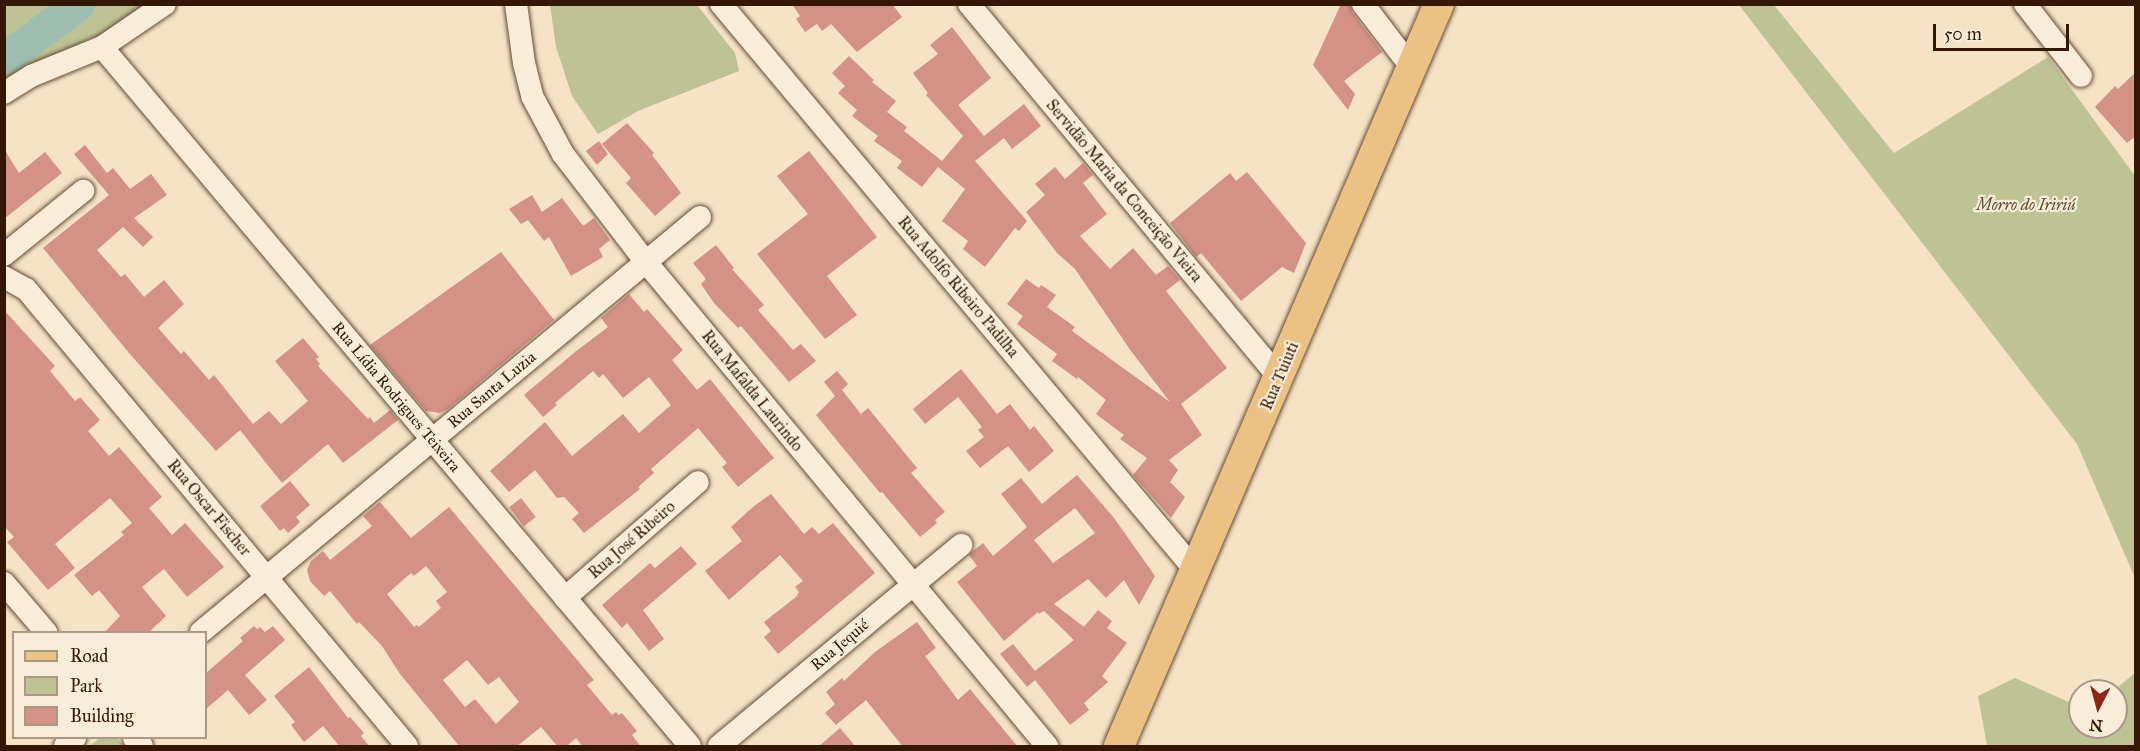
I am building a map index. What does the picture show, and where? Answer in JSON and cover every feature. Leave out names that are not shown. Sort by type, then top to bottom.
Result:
[{"type":"main road","name":"Rua Tuiuti","points":[[1119,747],[1439,4]]},
{"type":"street","points":[[4,93],[31,76],[102,47],[165,4]]},
{"type":"street","name":"Rua Mafalda Laurindo","points":[[516,4],[524,63],[532,96],[547,128],[563,154],[646,262],[1047,747]]},
{"type":"street","name":"Rua Adolfo Ribeiro Padilha","points":[[721,4],[1195,570]]},
{"type":"street","name":"Servidão Maria da Conceição Vieira","points":[[969,4],[1279,378]]},
{"type":"street","points":[[1363,4],[1412,68]]},
{"type":"street","points":[[2025,4],[2081,76]]},
{"type":"street","name":"Rua Lídia Rodrigues Teixeira","points":[[102,47],[690,747]]},
{"type":"street","points":[[4,255],[83,191]]},
{"type":"street","name":"Rua Santa Luzia","points":[[203,631],[700,217]]},
{"type":"street","name":"Rua Oscar Fischer","points":[[4,277],[26,289],[407,747]]},
{"type":"street","name":"Rua José Ribeiro","points":[[565,598],[698,482]]},
{"type":"street","name":"Rua Jequié","points":[[719,747],[961,545]]},
{"type":"street","points":[[4,583],[44,631]]},
{"type":"green space","points":[[5,5],[151,5],[123,25],[26,67],[5,84]]},
{"type":"green space","points":[[550,5],[697,5],[735,53],[739,71],[638,111],[598,134],[572,96],[556,47]]},
{"type":"green space","name":"Morro do Iririú","points":[[1739,5],[1774,5],[1894,153],[2048,57],[2135,176],[2135,578],[2077,444]]},
{"type":"green space","points":[[2135,673],[2135,746],[1987,746],[1978,696],[2015,678],[2068,702],[2068,739],[2128,739],[2128,679]]},
{"type":"green space","points":[[99,739],[118,739],[125,746],[89,746]]},
{"type":"building","points":[[792,4],[892,4],[902,17],[857,52],[831,24],[822,31],[817,24],[805,32],[796,19],[800,16]]},
{"type":"building","points":[[1341,4],[1350,4],[1352,12],[1382,52],[1344,81],[1355,94],[1348,110],[1313,65]]},
{"type":"building","points":[[952,27],[991,78],[958,105],[984,136],[1024,104],[1041,126],[1012,149],[1004,138],[975,161],[1027,221],[1019,231],[1015,228],[985,267],[963,249],[968,241],[942,221],[965,189],[938,167],[922,187],[897,168],[902,161],[874,141],[878,136],[852,116],[857,110],[838,93],[845,86],[832,73],[849,56],[874,80],[872,82],[896,101],[887,112],[907,127],[904,131],[942,161],[963,136],[926,95],[928,93],[913,73],[938,54],[930,45]]},
{"type":"building","points":[[2136,72],[2136,136],[2127,143],[2095,107],[2115,86],[2118,89]]},
{"type":"building","points":[[627,123],[654,153],[652,155],[681,193],[655,216],[626,183],[631,178],[602,144]]},
{"type":"building","points":[[599,141],[608,154],[597,165],[586,151]]},
{"type":"building","points":[[85,145],[107,173],[113,168],[130,189],[151,174],[167,195],[134,218],[153,237],[143,247],[123,227],[97,250],[121,277],[125,274],[144,297],[164,280],[184,304],[158,328],[181,354],[184,351],[209,380],[214,375],[253,424],[269,411],[281,424],[308,401],[275,361],[303,338],[319,357],[316,359],[320,364],[318,366],[368,419],[370,417],[374,423],[390,410],[398,420],[343,463],[328,444],[282,483],[240,430],[216,451],[129,353],[43,248],[109,195],[74,154]]},
{"type":"building","points":[[4,149],[19,173],[45,152],[62,173],[4,219]]},
{"type":"building","points":[[809,151],[877,237],[827,276],[857,315],[825,339],[757,254],[808,214],[777,176]]},
{"type":"building","points":[[1083,163],[1093,175],[1083,183],[1107,214],[1080,236],[1110,269],[1133,248],[1156,275],[1168,266],[1180,280],[1166,291],[1227,368],[1181,404],[1202,435],[1169,460],[1178,470],[1170,482],[1185,497],[1171,518],[1133,475],[1147,458],[1120,439],[1124,435],[1096,414],[1106,400],[1078,377],[1077,379],[1052,361],[1057,354],[1017,324],[1023,316],[1007,304],[1026,279],[1039,288],[1041,285],[1056,295],[1047,307],[1075,327],[1072,331],[1170,402],[1131,351],[1075,269],[1057,253],[1026,212],[1045,195],[1035,184],[1055,167],[1065,179]]},
{"type":"building","points":[[1247,172],[1306,243],[1294,273],[1282,267],[1241,301],[1201,253],[1196,257],[1170,223],[1230,173],[1236,181]]},
{"type":"building","points":[[532,195],[542,212],[562,198],[583,226],[594,218],[610,240],[599,249],[603,257],[571,276],[549,237],[544,241],[528,220],[521,224],[509,209]]},
{"type":"building","points":[[716,245],[734,268],[732,269],[764,305],[758,310],[793,350],[801,344],[816,361],[789,382],[741,326],[738,328],[714,303],[701,284],[706,279],[693,263]]},
{"type":"building","points":[[501,252],[554,320],[448,409],[440,413],[426,411],[370,345]]},
{"type":"building","points":[[629,294],[644,312],[647,309],[683,350],[672,360],[697,390],[710,379],[774,458],[738,487],[722,467],[727,463],[698,428],[651,469],[654,473],[638,487],[640,489],[584,533],[572,519],[579,513],[564,497],[557,498],[535,470],[509,492],[490,471],[545,422],[572,456],[623,414],[639,433],[671,405],[649,377],[623,398],[603,374],[599,378],[593,371],[555,403],[557,405],[543,417],[524,395],[608,327],[601,318]]},
{"type":"building","points":[[4,310],[55,366],[50,371],[75,401],[80,397],[100,420],[88,431],[109,456],[119,447],[162,497],[149,508],[172,535],[185,523],[224,567],[187,597],[164,569],[142,587],[166,616],[150,631],[106,631],[120,616],[99,590],[92,596],[74,575],[124,535],[121,532],[132,523],[110,498],[55,544],[75,568],[48,590],[7,542],[14,537],[4,526]]},
{"type":"building","points":[[961,369],[997,414],[1010,404],[1030,430],[1034,426],[1054,451],[1029,472],[1008,446],[980,468],[966,451],[984,437],[978,430],[982,427],[958,397],[925,424],[913,409]]},
{"type":"building","points":[[837,371],[848,384],[842,390],[861,414],[868,408],[917,468],[911,473],[945,512],[935,520],[937,523],[920,537],[882,492],[880,493],[816,415],[835,396],[824,382]]},
{"type":"building","points":[[1077,475],[1114,518],[1155,576],[1139,605],[1124,580],[1106,598],[1088,579],[1054,604],[1084,627],[1098,610],[1112,621],[1107,628],[1127,643],[1102,676],[1108,682],[1084,703],[1089,710],[1070,725],[1035,680],[1027,687],[1000,654],[1013,644],[1035,671],[1074,640],[1044,611],[1039,614],[1038,612],[1004,641],[957,582],[977,566],[969,555],[983,543],[993,556],[1027,527],[1001,494],[1021,478],[1042,504]],"holes":[[[1075,508],[1095,533],[1053,563],[1034,540]]]},
{"type":"building","points":[[290,481],[310,505],[296,517],[300,522],[288,533],[284,528],[280,531],[260,506]]},
{"type":"building","points":[[771,494],[804,534],[812,527],[819,534],[833,523],[875,573],[778,654],[764,637],[771,631],[764,622],[796,597],[799,592],[795,587],[803,581],[780,555],[729,600],[705,571],[742,541],[731,527]]},
{"type":"building","points":[[521,498],[536,517],[524,526],[509,507]]},
{"type":"building","points":[[380,502],[411,538],[449,507],[594,680],[587,685],[612,715],[616,712],[619,715],[622,713],[637,731],[632,735],[641,747],[583,747],[576,738],[566,747],[558,747],[541,727],[516,747],[460,747],[400,674],[382,646],[359,622],[357,624],[330,591],[324,596],[310,581],[307,570],[311,561],[323,551],[330,560],[372,526],[363,516]],"holes":[[[426,566],[447,592],[436,601],[441,608],[419,627],[417,625],[414,627],[387,594],[411,573],[414,576]],[[467,660],[488,685],[499,677],[519,702],[496,724],[475,699],[465,707],[443,680]]]},
{"type":"building","points":[[681,546],[697,564],[643,610],[664,639],[649,651],[627,623],[622,628],[602,605],[650,563],[655,568]]},
{"type":"building","points":[[917,622],[936,648],[925,656],[958,700],[970,689],[1018,747],[903,747],[866,700],[836,725],[825,713],[835,704],[826,692],[842,678],[844,681],[875,652]]},
{"type":"building","points":[[254,626],[257,629],[260,627],[265,632],[273,626],[285,640],[245,675],[267,700],[249,715],[228,690],[207,708],[207,672],[243,641],[240,638]]},
{"type":"building","points":[[309,667],[348,718],[350,717],[364,733],[361,736],[370,747],[340,747],[323,726],[304,742],[291,725],[295,722],[274,696]]},
{"type":"building","points":[[840,728],[856,747],[818,747]]},
{"type":"waterway","points":[[4,59],[78,4]]}]
